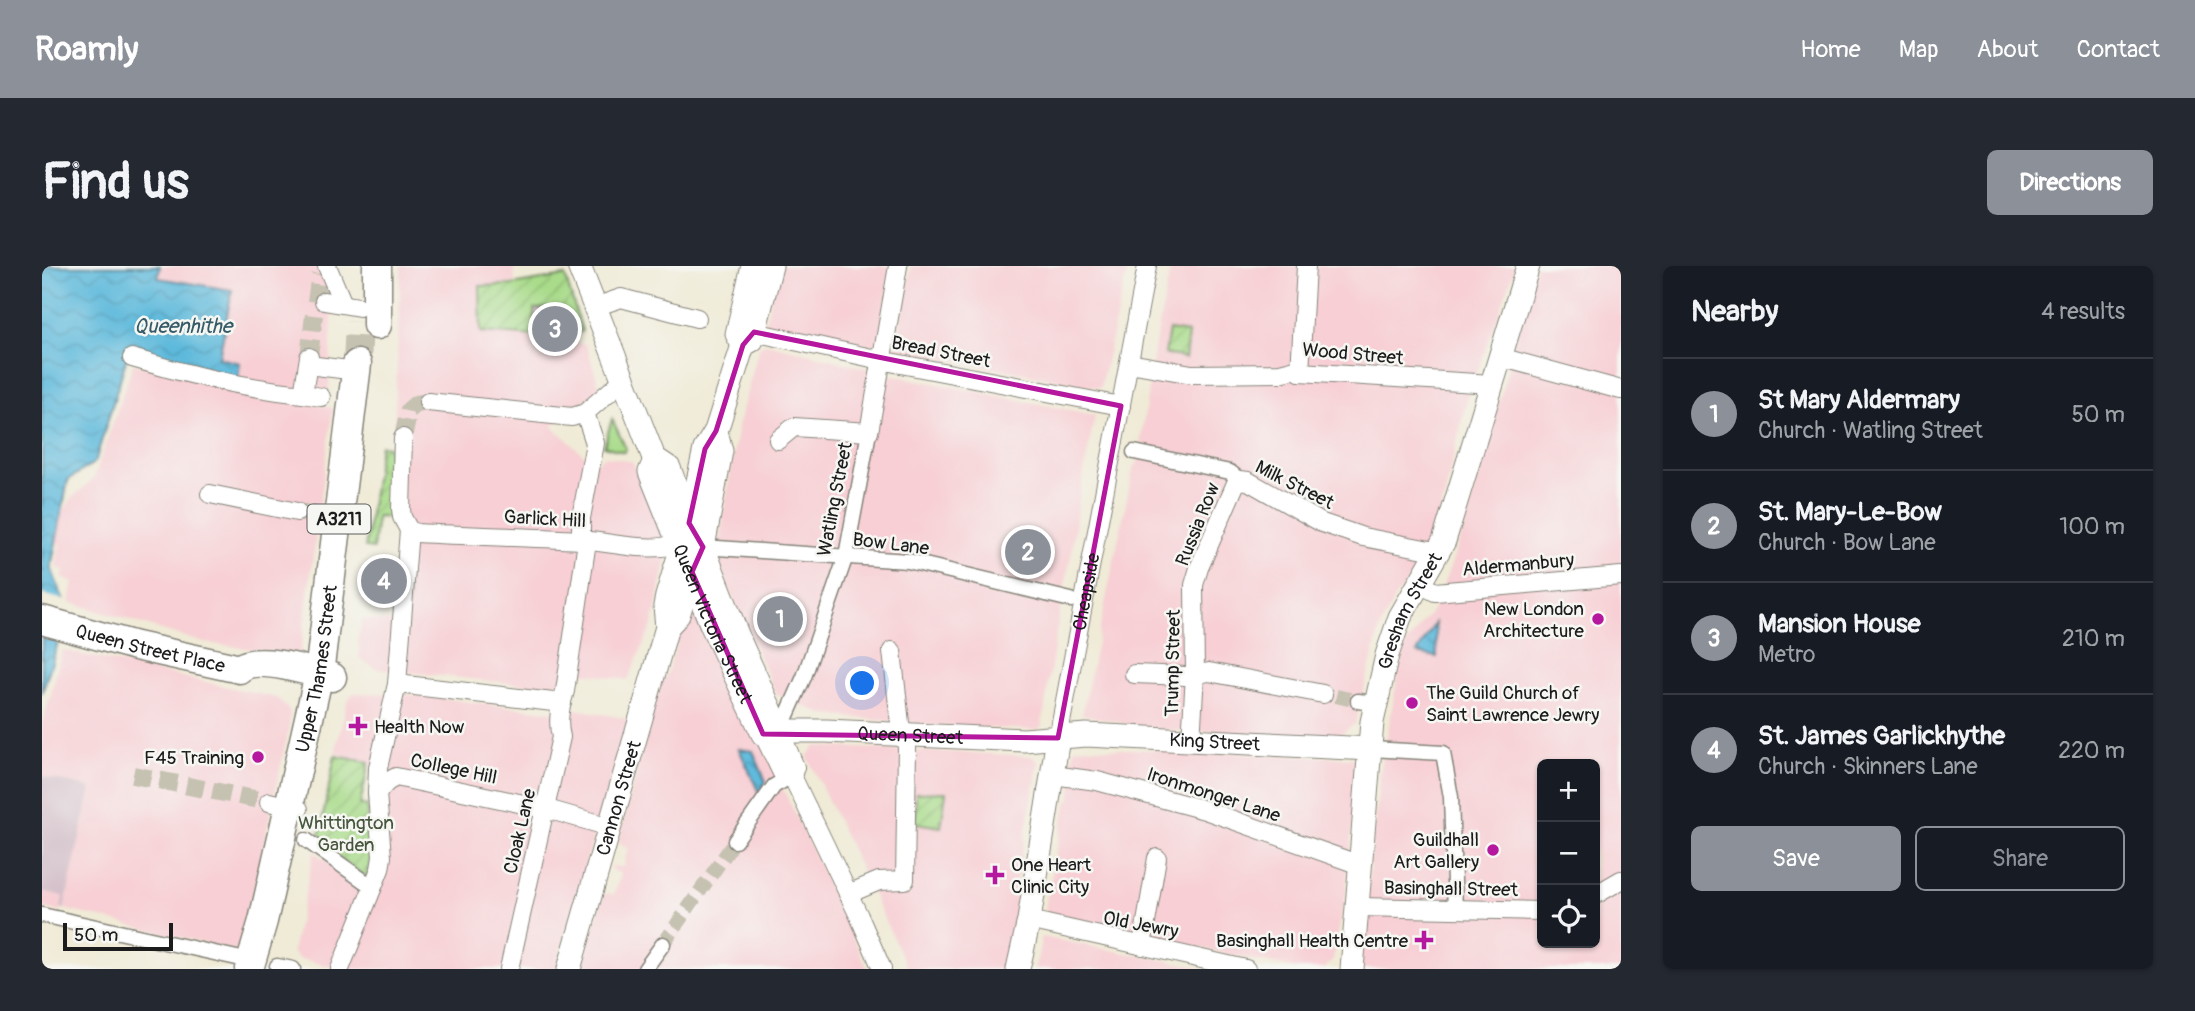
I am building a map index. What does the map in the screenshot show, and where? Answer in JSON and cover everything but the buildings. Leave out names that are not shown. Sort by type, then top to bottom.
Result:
[{"type":"main road","points":[[359,266],[360,315]]},
{"type":"main road","points":[[360,315],[377,266]]},
{"type":"main road","name":"Upper Thames Street","points":[[324,684],[330,516],[363,367]]},
{"type":"main road","name":"Upper Thames Street","points":[[259,966],[263,921],[286,806],[324,684],[366,439],[363,367]]},
{"type":"main road","name":"Queen Street Place","points":[[62,625],[136,646],[239,668],[245,664],[264,663],[324,684]]},
{"type":"street","name":"Queen Victoria Street","points":[[579,266],[655,460],[668,468],[689,523],[703,547],[772,733]]},
{"type":"street","name":"Cannon Street","points":[[749,338],[737,334],[753,266]]},
{"type":"street","name":"Cannon Street","points":[[569,969],[667,627],[665,606],[679,548],[689,523],[705,449],[716,431],[771,266]]},
{"type":"street","name":"Watling Street","points":[[772,733],[812,657],[846,556],[898,266]]},
{"type":"street","name":"Cheapside","points":[[1018,969],[1058,738],[1147,266]]},
{"type":"street","points":[[1300,372],[1306,266]]},
{"type":"street","name":"Gresham Street","points":[[1352,969],[1372,722],[1391,638],[1400,617],[1440,552],[1528,266]]},
{"type":"street","points":[[323,269],[360,315]]},
{"type":"street","points":[[595,307],[621,298],[697,318]]},
{"type":"street","points":[[318,306],[360,315]]},
{"type":"street","name":"Bread Street","points":[[749,338],[882,360],[1121,406]]},
{"type":"street","points":[[1500,357],[1621,390]]},
{"type":"street","points":[[132,358],[185,374],[321,397]]},
{"type":"street","points":[[303,394],[308,361],[363,367]]},
{"type":"street","name":"Wood Street","points":[[1129,363],[1192,374],[1280,373],[1296,369],[1300,372],[1492,384]]},
{"type":"street","points":[[428,402],[572,417],[584,413],[623,380]]},
{"type":"street","name":"Cloak Lane","points":[[509,969],[561,737],[558,726],[586,548],[581,533],[581,518],[594,453],[595,438],[584,413]]},
{"type":"street","points":[[778,440],[794,427],[869,432]]},
{"type":"street","name":"Cannon Street","points":[[667,627],[678,615],[703,547],[721,451],[716,431]]},
{"type":"street","points":[[340,969],[374,888],[382,857],[377,793],[378,768],[397,684],[409,530],[401,509],[403,438]]},
{"type":"street","name":"Milk Street","points":[[1134,452],[1230,472],[1240,480],[1248,481],[1322,523],[1353,534],[1440,552]]},
{"type":"street","name":"Queen Victoria Street","points":[[655,460],[650,472],[712,626],[772,733],[795,767],[792,776],[882,969]]},
{"type":"street","name":"Russia Row","points":[[1195,586],[1199,568],[1233,487],[1240,480]]},
{"type":"street","points":[[210,494],[297,512]]},
{"type":"street","name":"Garlick Hill","points":[[409,530],[417,533],[584,540],[647,548],[679,548]]},
{"type":"street","name":"Bow Lane","points":[[703,547],[908,562],[1071,600]]},
{"type":"street","name":"Aldermanbury","points":[[1420,584],[1435,592],[1621,576]]},
{"type":"street","name":"Trump Street","points":[[1191,740],[1195,674],[1195,586]]},
{"type":"street","points":[[849,894],[879,881],[905,880],[907,747],[903,736],[891,652]]},
{"type":"street","points":[[1133,674],[1209,672],[1330,695]]},
{"type":"street","points":[[397,684],[562,703]]},
{"type":"street","name":"Queen Street","points":[[772,733],[1024,740],[1058,738]]},
{"type":"street","name":"King Street","points":[[1058,738],[1086,735],[1371,749]]},
{"type":"street","points":[[1371,749],[1443,753],[1450,791],[1455,911]]},
{"type":"street","name":"Ironmonger Lane","points":[[1053,775],[1097,781],[1206,810],[1360,865]]},
{"type":"street","points":[[735,841],[774,786],[792,776]]},
{"type":"street","name":"College Hill","points":[[377,793],[396,777],[547,809],[610,827]]},
{"type":"street","points":[[306,840],[374,888]]},
{"type":"street","points":[[1142,946],[1157,858]]},
{"type":"street","points":[[1600,892],[1621,880]]},
{"type":"street","name":"Basinghall Street","points":[[1358,907],[1537,911]]},
{"type":"street","points":[[42,915],[259,966],[293,969]]},
{"type":"street","name":"Old Jewry","points":[[1028,920],[1246,969]]},
{"type":"street","points":[[645,969],[663,944]]},
{"type":"highlighted area","points":[[754,332],[1121,406],[1058,738],[763,734],[692,572],[703,547],[689,523],[705,449],[716,431],[743,345]]},
{"type":"shaded area","points":[[160,266],[329,266],[334,272],[329,391],[281,390],[237,384],[158,278]]},
{"type":"shaded area","points":[[401,266],[514,266],[515,283],[480,287],[481,332],[586,344],[600,389],[552,426],[594,464],[605,456],[633,462],[662,532],[666,561],[653,623],[628,680],[574,671],[555,688],[378,669],[360,659],[358,640],[362,619],[406,623],[402,528],[391,505]]},
{"type":"shaded area","points":[[779,266],[890,266],[881,347],[764,325]]},
{"type":"shaded area","points":[[911,266],[1128,266],[1100,388],[896,349]]},
{"type":"shaded area","points":[[1171,266],[1516,266],[1466,403],[1439,520],[1414,573],[1395,597],[1380,628],[1355,724],[1335,738],[1146,729],[1082,714],[1134,465],[1137,465],[1154,350]]},
{"type":"shaded area","points":[[1536,266],[1621,266],[1621,969],[1359,969],[1380,773],[1403,648],[1436,605],[1465,526]]},
{"type":"shaded area","points":[[548,308],[552,337],[535,336],[533,309]]},
{"type":"shaded area","points":[[767,343],[892,375],[1095,415],[1042,726],[1037,730],[941,726],[825,715],[776,694],[717,557],[738,425],[759,347]]},
{"type":"shaded area","points":[[133,364],[333,408],[300,655],[205,643],[69,602],[73,582],[62,578],[64,570],[56,568],[60,544],[55,543],[64,510],[72,498],[94,478]]},
{"type":"shaded area","points":[[694,599],[868,969],[582,969],[603,896],[607,893],[614,894],[621,874],[611,869],[611,866],[623,867],[628,848],[621,845],[619,839],[661,681],[665,679],[686,609]]},
{"type":"shaded area","points":[[62,650],[277,698],[290,711],[289,728],[240,952],[64,909],[91,788],[42,776],[42,720]]},
{"type":"shaded area","points":[[353,693],[405,694],[555,712],[576,709],[628,719],[555,969],[340,969],[298,958],[292,952],[314,852],[360,884],[388,860],[387,782],[390,770],[335,753],[347,702]]},
{"type":"shaded area","points":[[815,746],[1031,756],[1039,762],[1016,881],[1015,911],[1004,969],[908,969],[807,756]]},
{"type":"shaded area","points":[[1075,747],[1354,758],[1358,762],[1346,893],[1333,960],[1324,969],[1297,969],[1139,935],[1138,940],[1050,918],[1045,908],[1066,805],[1067,801],[1070,801],[1074,773],[1070,772]]},
{"type":"shaded area","points":[[42,776],[91,788],[64,909],[61,909],[63,896],[42,891]]},
{"type":"shaded area","points":[[42,891],[64,896],[60,912],[42,907]]},
{"type":"shaded area","points":[[1042,937],[1174,962],[1206,969],[1035,969]]},
{"type":"green space","points":[[565,276],[582,331],[573,338],[552,337],[548,308],[534,309],[535,336],[481,332],[480,286],[512,285]]},
{"type":"green space","points":[[1169,330],[1188,333],[1185,358],[1165,354]]},
{"type":"green space","points":[[612,419],[626,449],[624,452],[604,446]]},
{"type":"green space","points":[[380,445],[389,447],[390,517],[377,517],[373,549],[365,548]]},
{"type":"green space","name":"Whittington Garden","points":[[335,756],[369,762],[360,805],[367,806],[372,851],[367,878],[318,842]]},
{"type":"green space","points":[[946,792],[941,827],[916,823],[916,793]]},
{"type":"water","name":"Queenhithe","points":[[42,266],[160,266],[158,278],[232,290],[219,358],[240,363],[237,384],[127,357],[95,462],[68,480],[51,568],[65,604],[58,643],[42,693]]},
{"type":"water","points":[[1435,623],[1437,657],[1417,653]]},
{"type":"water","points":[[739,749],[753,751],[766,782],[759,793]]},
{"type":"pier","points":[[42,594],[68,601],[61,643],[42,637]]},
{"type":"tunnel","points":[[316,302],[320,274]]},
{"type":"tunnel","points":[[309,357],[314,315]]},
{"type":"tunnel","points":[[357,364],[359,322]]},
{"type":"tunnel","points":[[403,438],[409,410],[416,404],[428,402]]},
{"type":"tunnel","points":[[297,512],[320,515]]},
{"type":"tunnel","points":[[1336,696],[1358,701]]},
{"type":"tunnel","points":[[133,775],[269,802]]},
{"type":"tunnel","points":[[663,944],[735,841]]},
{"type":"railway","points":[[536,324],[538,336]]},
{"type":"place","name":"Mansion House","points":[[555,329]]},
{"type":"place","name":"St. Mary-Le-Bow","points":[[1028,552]]},
{"type":"place","name":"St. James Garlickhythe","points":[[384,581]]},
{"type":"place","name":"St Mary Aldermary","points":[[780,619]]},
{"type":"place","name":"New London Architecture","points":[[1598,619]]},
{"type":"place","name":"The Guild Church of Saint Lawrence Jewry","points":[[1412,703]]},
{"type":"place","name":"Health Now","points":[[358,726]]},
{"type":"place","name":"F45 Training","points":[[258,757]]},
{"type":"place","name":"Guildhall Art Gallery","points":[[1493,850]]},
{"type":"place","name":"One Heart Clinic City","points":[[995,875]]},
{"type":"place","name":"Basinghall Health Centre","points":[[1424,940]]}]
